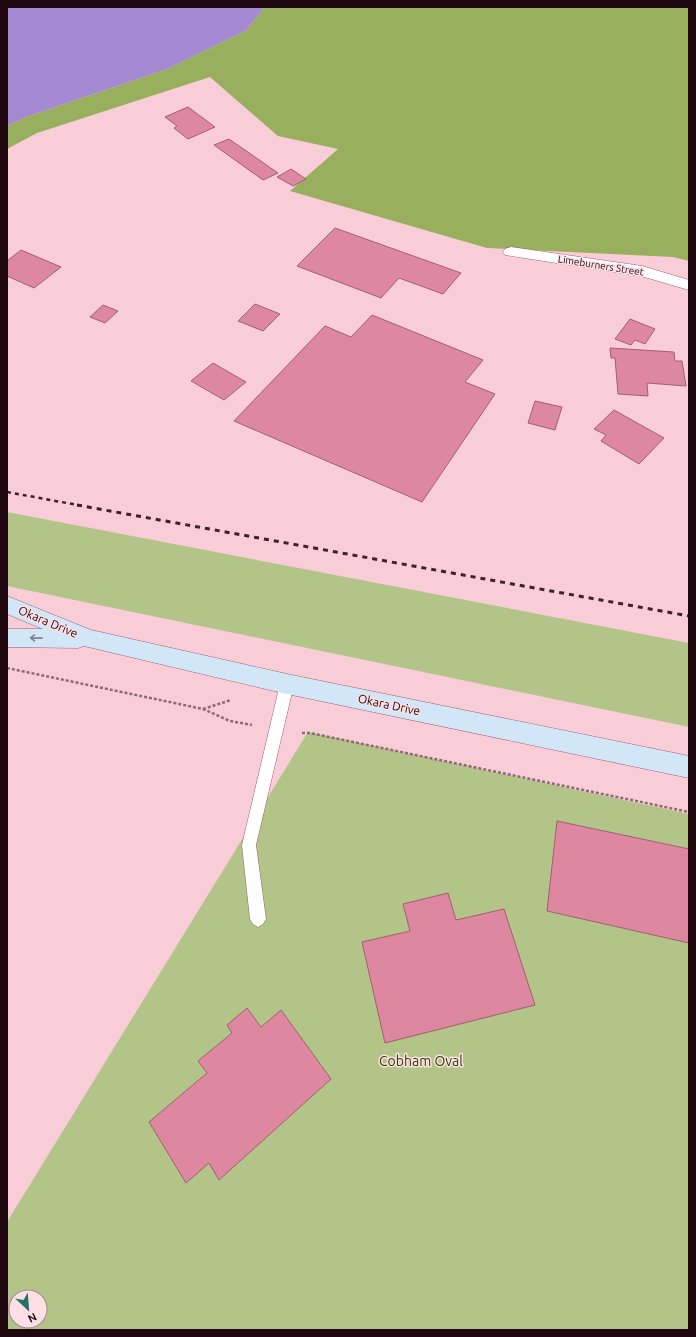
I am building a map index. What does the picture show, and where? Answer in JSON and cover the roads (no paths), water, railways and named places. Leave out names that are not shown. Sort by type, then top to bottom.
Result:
[{"type":"main road","name":"Okara Drive","points":[[7,605],[89,639],[287,684],[689,767]]},
{"type":"main road","name":"Okara Drive","points":[[7,638],[89,639]]},
{"type":"street","name":"Limeburners Street","points":[[511,252],[642,271],[689,284]]},
{"type":"lane","points":[[258,919],[249,845],[287,684]]},
{"type":"railway","points":[[7,492],[83,506]]},
{"type":"railway","points":[[77,505],[689,616]]},
{"type":"park label","name":"Cobham Oval","points":[[421,1061]]}]
